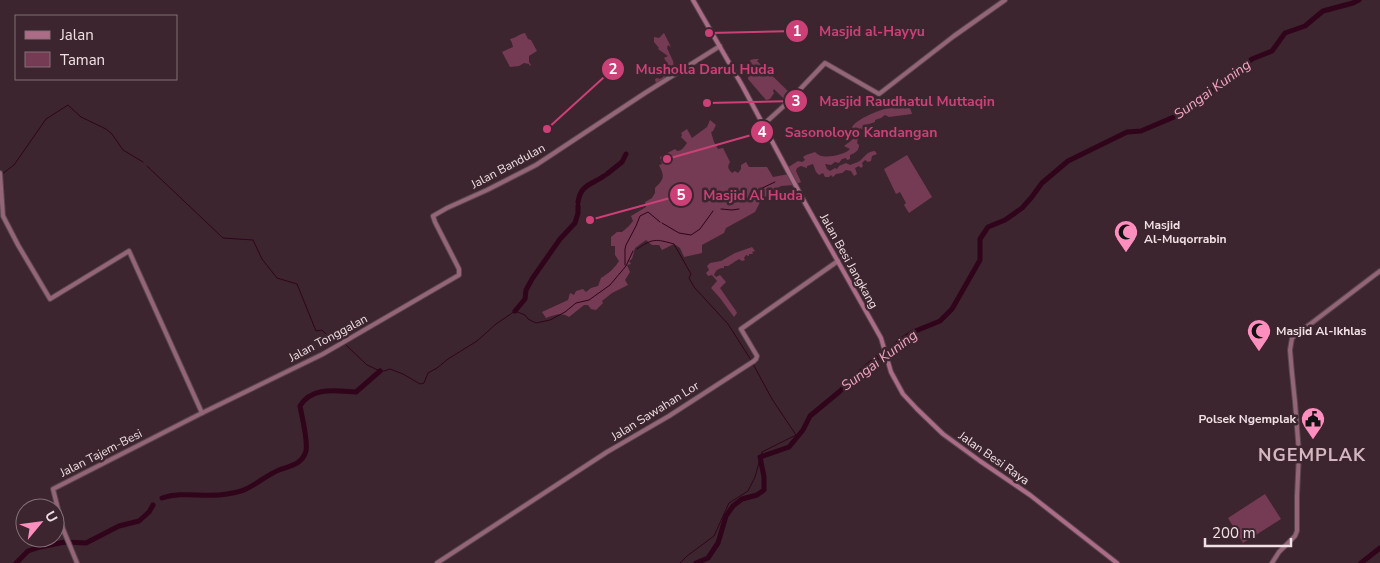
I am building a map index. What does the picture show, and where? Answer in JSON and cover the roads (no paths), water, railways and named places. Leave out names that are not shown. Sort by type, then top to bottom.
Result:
[{"type":"main road","name":"Jalan Besi Jangkang","points":[[693,0],[764,124],[881,338],[885,350]]},
{"type":"main road","name":"Jalan Besi Raya","points":[[885,350],[891,372],[903,394],[943,434],[980,462],[1030,495],[1117,563]]},
{"type":"street","points":[[764,124],[825,63],[879,94],[1005,0]]},
{"type":"street","name":"Jalan Bandulan","points":[[460,275],[459,268],[435,222],[434,216],[536,165],[720,46]]},
{"type":"street","points":[[0,172],[3,216],[50,299],[129,251],[202,413]]},
{"type":"street","name":"Jalan Sawahan Lor","points":[[437,563],[586,465],[669,416],[754,361],[757,356],[741,328],[838,261]]},
{"type":"street","points":[[1272,563],[1279,552],[1297,533],[1299,453],[1290,350],[1292,338],[1380,271]]},
{"type":"street","name":"Jalan Tonggalan","points":[[202,413],[323,354],[460,275]]},
{"type":"street","name":"Jalan Tajem-Besi","points":[[77,563],[66,538],[53,489],[202,413]]},
{"type":"waterway","name":"Sungai Kuning","points":[[696,563],[708,558],[718,543],[726,516],[733,506],[742,499],[757,495],[764,490],[764,477],[760,457],[789,447],[803,430],[810,416],[865,368],[913,332],[940,321],[952,309],[980,260],[980,239],[988,227],[1005,220],[1022,208],[1042,183],[1068,161],[1127,132],[1141,131],[1181,114],[1252,59],[1272,51],[1285,33],[1305,26],[1323,11],[1359,0]]},
{"type":"waterway","points":[[2,174],[14,165],[46,119],[68,105],[81,117],[106,129],[112,134],[123,150],[143,162]]},
{"type":"waterway","points":[[607,174],[622,162],[626,154]]},
{"type":"waterway","points":[[147,166],[223,238],[253,240],[262,259],[277,278],[297,284],[316,331],[322,330],[332,340],[339,342]]},
{"type":"waterway","points":[[578,202],[584,188],[604,176]]},
{"type":"waterway","points":[[758,190],[775,182]]},
{"type":"waterway","points":[[515,311],[525,299],[526,290],[532,279],[560,239],[575,223],[578,206]]},
{"type":"waterway","points":[[721,209],[739,209]]},
{"type":"waterway","points":[[662,223],[679,233],[691,235],[700,229],[713,211]]},
{"type":"waterway","points":[[625,265],[626,245],[640,216],[648,212],[660,222]]},
{"type":"waterway","points":[[637,249],[655,240],[674,244],[691,274],[689,278],[694,287],[728,324],[751,360]]},
{"type":"waterway","points":[[346,345],[367,365],[380,371],[390,369],[420,384],[424,383],[428,373],[477,341],[496,324],[515,311],[536,323],[550,320],[565,312],[576,303],[589,300],[610,285],[626,266],[633,251]]},
{"type":"waterway","name":"Sungai Kuning","points":[[680,563],[714,536],[729,503],[748,491],[755,477],[762,452],[796,435],[772,399],[753,364]]},
{"type":"waterway","points":[[162,498],[178,495],[219,495],[239,492],[275,472],[295,464],[302,459],[306,451],[306,435],[300,406],[305,400],[311,395],[325,391],[356,392],[380,371]]},
{"type":"waterway","points":[[16,563],[28,551],[65,542],[86,543],[119,526],[139,521],[149,512],[153,505]]},
{"type":"waterway","points":[[1361,563],[1380,548]]},
{"type":"place","name":"Masjid al-Hayyu","points":[[709,33]]},
{"type":"place","name":"Masjid Raudhatul Muttaqin","points":[[707,103]]},
{"type":"place","name":"Musholla Darul Huda","points":[[547,129]]},
{"type":"place","name":"Sasonoloyo Kandangan","points":[[667,159]]},
{"type":"place","name":"Masjid Al Huda","points":[[590,220]]},
{"type":"place","name":"Masjid Al-Muqorrabin","points":[[1126,253]]},
{"type":"place","name":"Masjid Al-Ikhlas","points":[[1259,352]]},
{"type":"place","name":"Polsek Ngemplak","points":[[1313,440]]},
{"type":"district","name":"NGEMPLAK","points":[[1312,455]]}]
